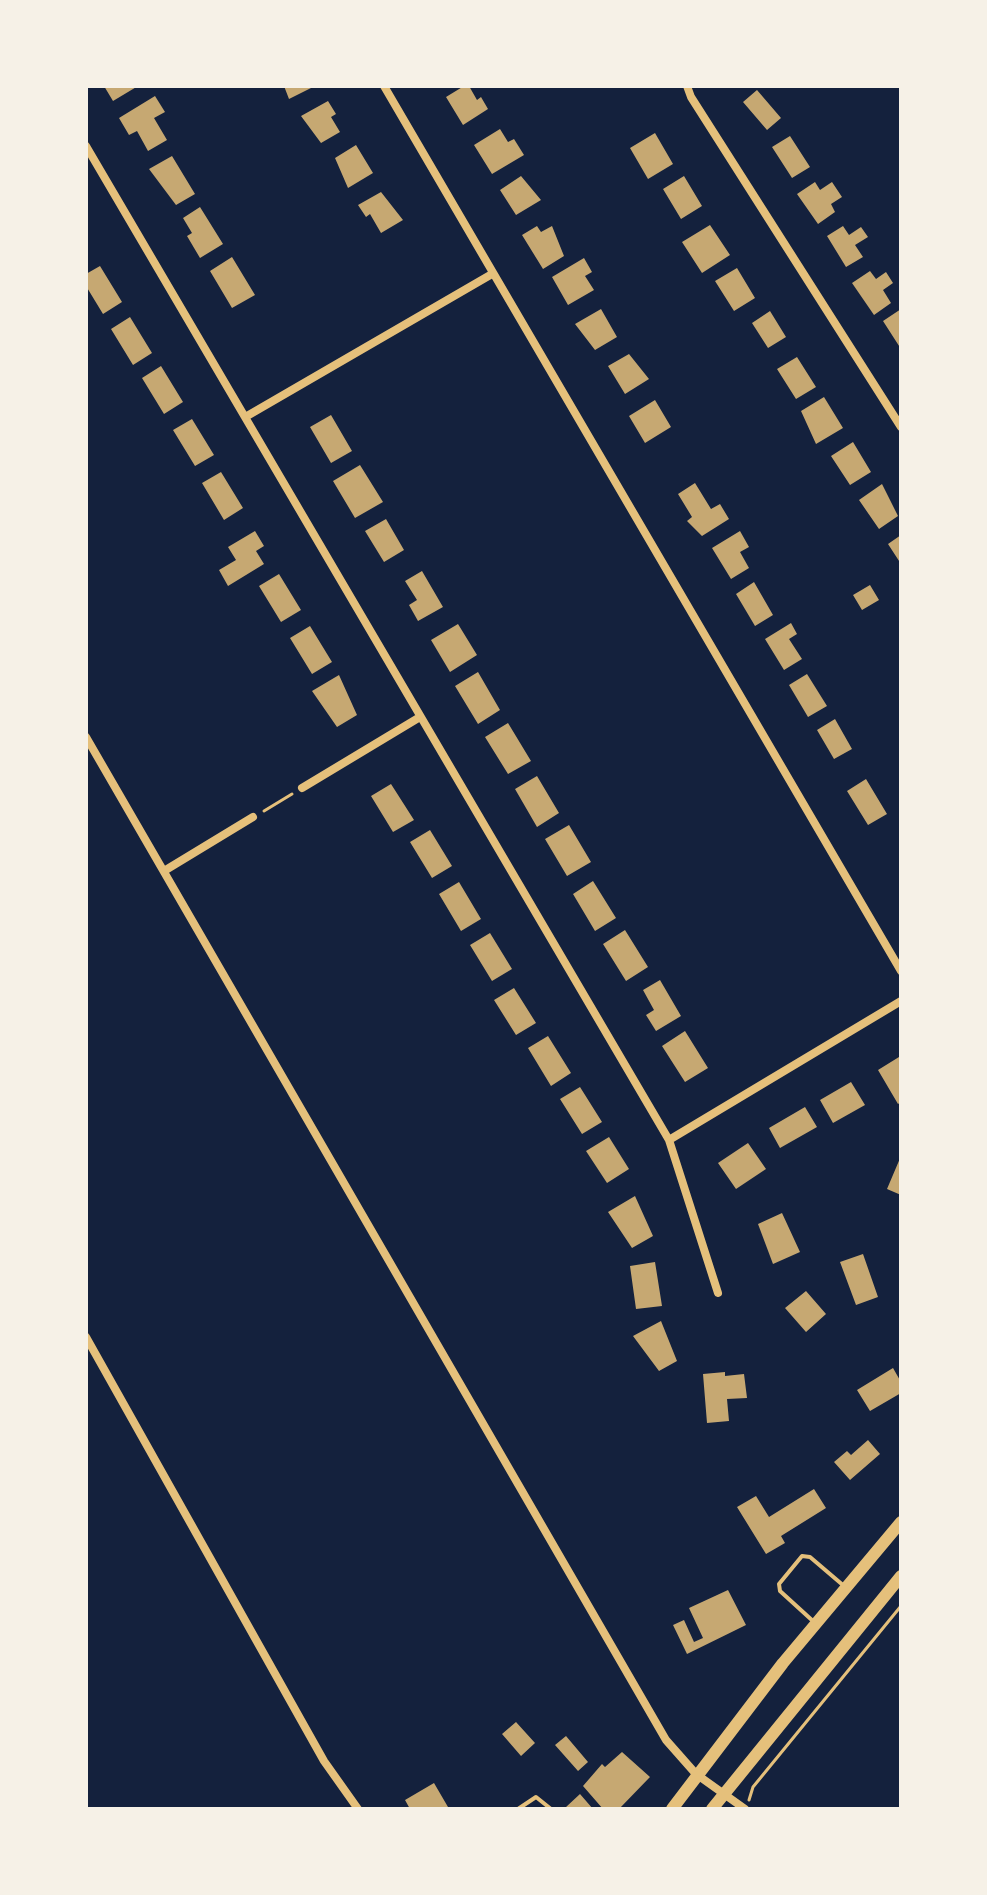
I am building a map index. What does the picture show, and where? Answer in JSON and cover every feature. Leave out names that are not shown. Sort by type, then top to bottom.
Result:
[{"type":"main road","points":[[672,1809],[696,1774],[901,1522]]},
{"type":"main road","points":[[712,1809],[901,1576]]},
{"type":"street","points":[[384,86],[901,971]]},
{"type":"street","points":[[687,86],[691,97],[901,427]]},
{"type":"street","points":[[86,146],[669,1140],[718,1293]]},
{"type":"street","points":[[247,416],[492,274]]},
{"type":"street","points":[[302,788],[420,717]]},
{"type":"street","points":[[86,737],[666,1740],[696,1774],[744,1808]]},
{"type":"street","points":[[164,871],[253,817]]},
{"type":"street","points":[[669,1140],[901,1001]]},
{"type":"street","points":[[86,1337],[324,1761],[358,1809]]},
{"type":"lane","points":[[816,1624],[780,1591],[779,1584],[802,1556],[810,1557],[846,1588]]},
{"type":"lane","points":[[518,1809],[536,1797],[551,1809]]},
{"type":"path","points":[[253,817],[302,788]]},
{"type":"path","points":[[744,1808],[753,1795],[753,1787],[901,1606]]},
{"type":"building","points":[[104,86],[138,86],[113,101]]},
{"type":"building","points":[[284,86],[315,86],[289,99]]},
{"type":"building","points":[[469,86],[477,100],[481,97],[488,109],[463,125],[446,97]]},
{"type":"building","points":[[757,90],[781,118],[767,130],[743,102]]},
{"type":"building","points":[[155,96],[165,112],[154,118],[167,140],[148,151],[137,131],[129,135],[119,118]]},
{"type":"building","points":[[328,101],[336,114],[331,117],[340,132],[321,143],[301,116]]},
{"type":"building","points":[[500,129],[508,142],[514,139],[524,155],[492,174],[474,145]]},
{"type":"building","points":[[655,133],[673,164],[648,179],[630,148]]},
{"type":"building","points":[[790,136],[810,167],[792,178],[772,147]]},
{"type":"building","points":[[356,145],[373,173],[348,188],[335,158]]},
{"type":"building","points":[[172,156],[195,194],[176,205],[149,169]]},
{"type":"building","points":[[521,176],[541,200],[516,215],[500,190]]},
{"type":"building","points":[[684,176],[702,206],[681,219],[663,189]]},
{"type":"building","points":[[815,182],[820,190],[832,182],[842,197],[831,204],[835,212],[818,224],[797,194]]},
{"type":"building","points":[[381,192],[403,220],[381,233],[370,214],[366,217],[358,205]]},
{"type":"building","points":[[200,207],[223,244],[200,258],[187,236],[192,233],[183,218]]},
{"type":"building","points":[[710,225],[730,255],[702,273],[682,242]]},
{"type":"building","points":[[537,226],[541,232],[552,226],[564,256],[543,269],[522,235]]},
{"type":"building","points":[[843,226],[849,235],[861,227],[868,237],[855,245],[863,257],[846,267],[827,236]]},
{"type":"building","points":[[232,257],[255,295],[232,308],[210,271]]},
{"type":"building","points":[[584,258],[592,272],[585,276],[594,290],[568,305],[552,277]]},
{"type":"building","points":[[100,266],[122,302],[103,314],[86,286],[86,274]]},
{"type":"building","points":[[737,268],[755,298],[734,311],[715,281]]},
{"type":"building","points":[[870,271],[876,279],[886,272],[893,283],[883,290],[891,303],[874,315],[852,283]]},
{"type":"building","points":[[601,309],[617,337],[595,350],[575,324]]},
{"type":"building","points":[[901,309],[901,349],[883,321]]},
{"type":"building","points":[[770,311],[786,337],[768,348],[752,323]]},
{"type":"building","points":[[130,317],[152,353],[133,365],[111,329]]},
{"type":"building","points":[[629,354],[649,379],[625,394],[608,366]]},
{"type":"building","points":[[797,357],[816,387],[796,399],[777,369]]},
{"type":"building","points":[[161,366],[183,402],[164,414],[142,378]]},
{"type":"building","points":[[824,397],[843,428],[816,444],[801,411]]},
{"type":"building","points":[[655,400],[671,427],[645,443],[629,416]]},
{"type":"building","points":[[331,415],[352,451],[331,463],[310,427]]},
{"type":"building","points":[[192,419],[214,455],[195,466],[173,430]]},
{"type":"building","points":[[853,442],[871,472],[850,485],[831,456]]},
{"type":"building","points":[[360,465],[383,502],[355,518],[333,481]]},
{"type":"building","points":[[221,472],[243,508],[224,520],[202,483]]},
{"type":"building","points":[[695,483],[711,509],[720,504],[729,519],[702,536],[687,521],[692,517],[678,494]]},
{"type":"building","points":[[882,484],[898,516],[879,529],[859,500]]},
{"type":"building","points":[[386,519],[404,550],[384,562],[365,531]]},
{"type":"building","points":[[255,531],[264,546],[256,551],[264,564],[228,586],[219,570],[236,560],[228,547]]},
{"type":"building","points":[[740,531],[749,547],[740,552],[749,568],[731,579],[712,548]]},
{"type":"building","points":[[901,535],[901,564],[888,544]]},
{"type":"building","points":[[422,571],[443,607],[418,621],[409,605],[417,600],[405,581]]},
{"type":"building","points":[[279,574],[301,610],[281,622],[259,586]]},
{"type":"building","points":[[754,582],[773,615],[755,626],[736,594]]},
{"type":"building","points":[[870,585],[879,600],[862,610],[853,595]]},
{"type":"building","points":[[791,623],[797,634],[789,639],[802,659],[784,670],[765,639]]},
{"type":"building","points":[[458,624],[477,655],[450,672],[431,640]]},
{"type":"building","points":[[310,626],[332,662],[312,674],[290,638]]},
{"type":"building","points":[[478,672],[500,710],[478,724],[455,686]]},
{"type":"building","points":[[807,674],[827,706],[808,717],[789,685]]},
{"type":"building","points":[[339,675],[357,715],[337,727],[312,691]]},
{"type":"building","points":[[835,719],[852,749],[834,759],[817,730]]},
{"type":"building","points":[[508,723],[531,761],[508,774],[485,737]]},
{"type":"building","points":[[537,776],[559,813],[537,827],[515,789]]},
{"type":"building","points":[[866,779],[887,814],[868,825],[847,791]]},
{"type":"building","points":[[391,784],[414,820],[393,832],[371,796]]},
{"type":"building","points":[[569,825],[591,862],[567,876],[545,839]]},
{"type":"building","points":[[430,830],[452,866],[432,878],[410,842]]},
{"type":"building","points":[[593,881],[616,918],[595,931],[573,894]]},
{"type":"building","points":[[459,882],[481,919],[461,931],[439,894]]},
{"type":"building","points":[[625,930],[648,967],[626,981],[603,944]]},
{"type":"building","points":[[490,933],[512,969],[492,981],[470,945]]},
{"type":"building","points":[[660,980],[681,1016],[656,1031],[646,1015],[654,1010],[643,990]]},
{"type":"building","points":[[514,988],[536,1023],[516,1035],[494,1000]]},
{"type":"building","points":[[685,1031],[708,1068],[685,1082],[662,1046]]},
{"type":"building","points":[[548,1036],[571,1073],[551,1086],[528,1048]]},
{"type":"building","points":[[899,1057],[901,1102],[898,1104],[878,1070]]},
{"type":"building","points":[[851,1082],[865,1105],[833,1123],[820,1100]]},
{"type":"building","points":[[580,1087],[602,1122],[582,1134],[560,1099]]},
{"type":"building","points":[[805,1107],[817,1127],[780,1148],[769,1128]]},
{"type":"building","points":[[609,1137],[629,1169],[607,1183],[586,1151]]},
{"type":"building","points":[[748,1143],[766,1169],[736,1189],[718,1163]]},
{"type":"building","points":[[901,1156],[901,1195],[887,1189]]},
{"type":"building","points":[[635,1196],[653,1236],[632,1248],[608,1212]]},
{"type":"building","points":[[782,1213],[800,1252],[773,1264],[758,1224]]},
{"type":"building","points":[[863,1254],[878,1297],[856,1305],[840,1262]]},
{"type":"building","points":[[655,1262],[662,1306],[636,1309],[630,1266]]},
{"type":"building","points":[[806,1291],[826,1314],[806,1332],[785,1308]]},
{"type":"building","points":[[661,1321],[677,1361],[659,1371],[633,1336]]},
{"type":"building","points":[[893,1368],[901,1382],[901,1393],[870,1411],[857,1390]]},
{"type":"building","points":[[725,1372],[725,1376],[744,1374],[747,1398],[727,1399],[729,1421],[707,1423],[703,1374]]},
{"type":"building","points":[[868,1440],[880,1454],[850,1480],[834,1462],[847,1451],[851,1455]]},
{"type":"building","points":[[814,1489],[826,1508],[781,1536],[785,1543],[766,1554],[737,1507],[756,1496],[769,1517]]},
{"type":"building","points":[[728,1590],[746,1625],[687,1654],[673,1625],[684,1620],[694,1642],[703,1638],[689,1608]]},
{"type":"building","points":[[516,1722],[535,1743],[521,1756],[502,1734]]},
{"type":"building","points":[[566,1736],[588,1762],[578,1771],[555,1745]]},
{"type":"building","points":[[622,1752],[650,1777],[619,1809],[603,1809],[583,1786],[602,1764],[605,1767]]},
{"type":"building","points":[[434,1783],[448,1807],[410,1809],[405,1800]]},
{"type":"building","points":[[580,1794],[593,1809],[566,1807]]}]
